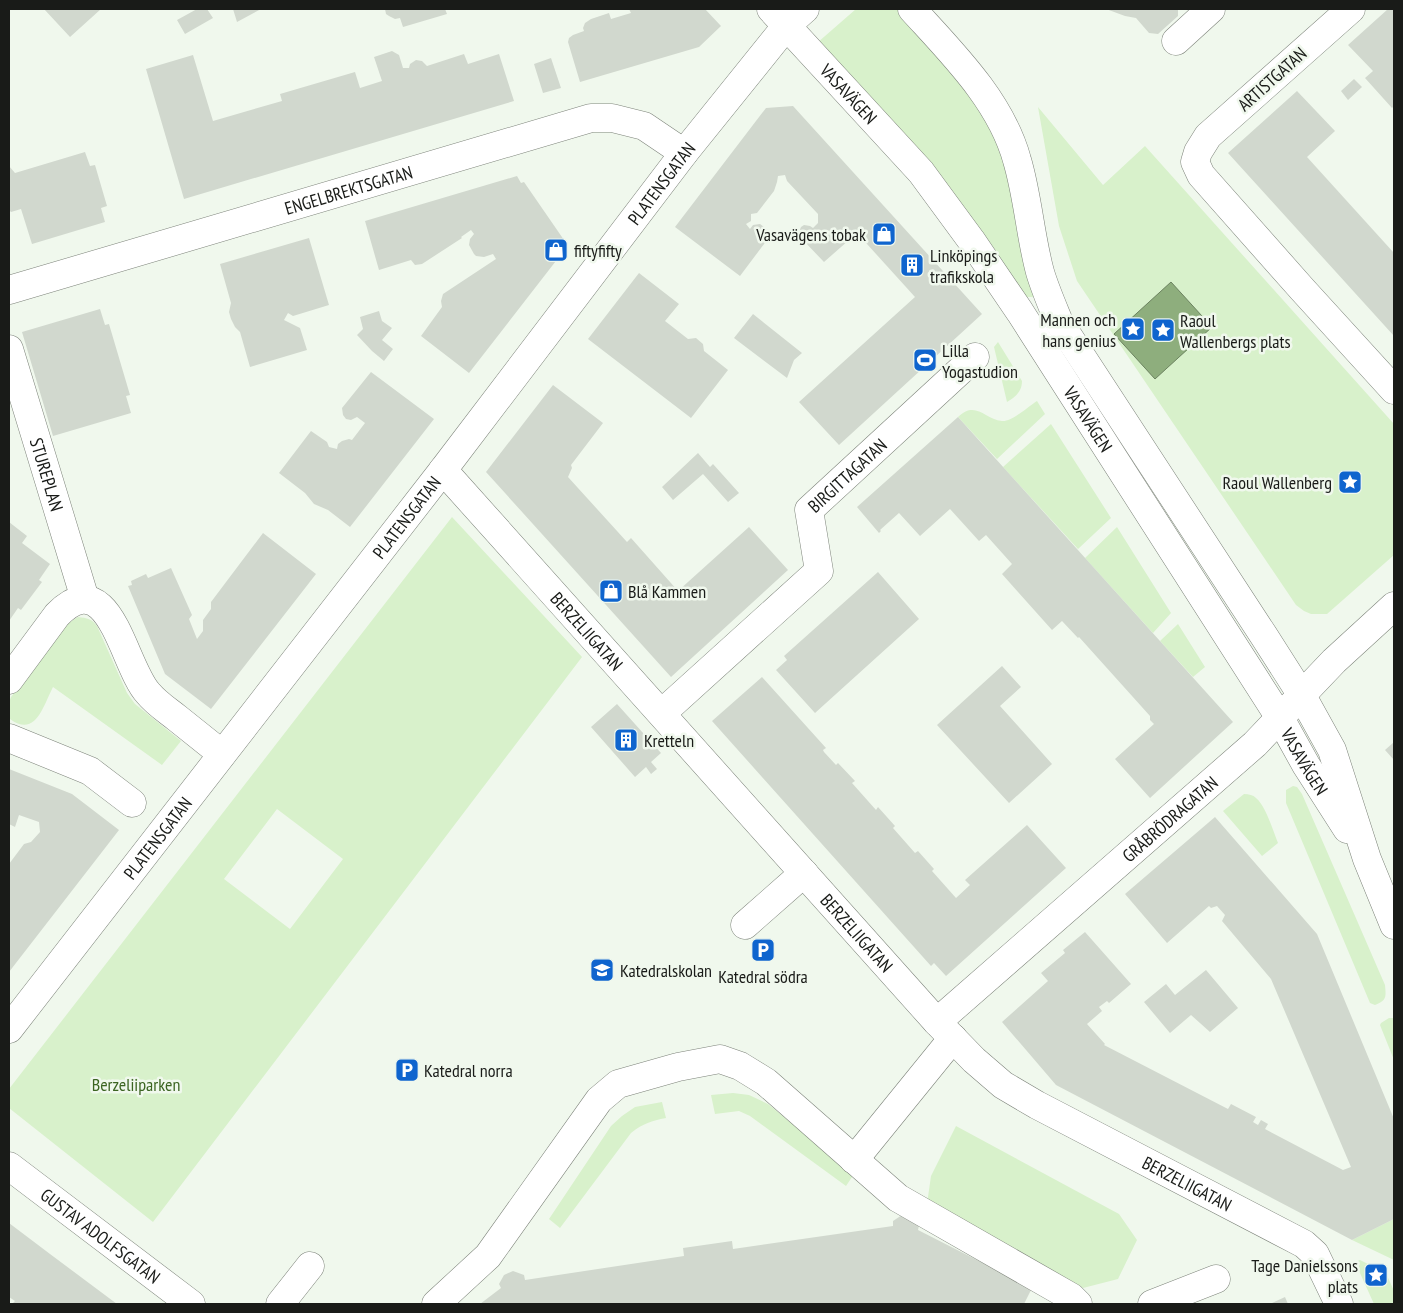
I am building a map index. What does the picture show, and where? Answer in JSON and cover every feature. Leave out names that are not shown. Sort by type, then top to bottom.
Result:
[{"type":"street","name":"VASAVÄGEN","points":[[912,9],[980,87],[998,115],[1017,160],[1040,272],[1059,322],[1301,694],[1332,750],[1367,859],[1393,917]]},
{"type":"street","points":[[1176,41],[1211,9]]},
{"type":"street","name":"ARTISTGATAN","points":[[1351,9],[1208,136],[1198,152],[1195,162],[1201,175],[1394,390]]},
{"type":"street","name":"VASAVÄGEN","points":[[788,14],[921,172],[971,240],[1020,312],[1280,718],[1306,764],[1367,859]]},
{"type":"street","name":"PLATENSGATAN","points":[[9,1029],[443,470],[788,14]]},
{"type":"street","name":"ENGELBREKTSGATAN","points":[[9,290],[591,118],[612,118],[644,126],[684,153]]},
{"type":"street","name":"STUREPLAN","points":[[9,350],[85,599]]},
{"type":"street","name":"BIRGITTAGATAN","points":[[662,713],[819,571],[809,510],[975,357]]},
{"type":"street","name":"BERZELIIGATAN","points":[[443,470],[974,1060],[1003,1085],[1036,1105],[1304,1244],[1315,1254],[1338,1304]]},
{"type":"street","points":[[9,680],[64,608],[74,602],[85,599],[96,602],[111,620],[137,677],[147,692],[160,705],[222,754]]},
{"type":"street","name":"GRÅBRÖDRAGATAN","points":[[854,1160],[945,1030],[1249,750],[1334,661],[1394,606]]},
{"type":"street","points":[[9,738],[90,771],[132,803]]},
{"type":"street","points":[[745,926],[804,873]]},
{"type":"street","points":[[436,1304],[488,1256],[599,1100],[618,1084],[678,1067],[720,1059],[740,1066],[766,1082],[898,1198],[1071,1297],[1078,1304]]},
{"type":"street","name":"GUSTAV ADOLFSGATAN","points":[[9,1166],[191,1304]]},
{"type":"street","points":[[280,1304],[310,1266]]},
{"type":"street","points":[[1152,1304],[1216,1279]]},
{"type":"green space","points":[[856,9],[898,9],[975,97],[1007,156],[1035,295],[1033,297],[1026,297],[817,43]]},
{"type":"green space","points":[[1038,107],[1103,185],[1145,146],[1394,424],[1394,555],[1327,614],[1311,614],[1296,605],[1077,281],[1059,226]]},
{"type":"green space","points":[[998,342],[1022,381],[1019,391],[1007,402],[994,347]]},
{"type":"green space","points":[[1037,401],[1045,414],[997,459],[958,417],[964,412],[975,410],[996,420],[1006,421]]},
{"type":"green space","points":[[1051,424],[1111,518],[1078,549],[1003,467]]},
{"type":"green space","name":"Berzeliiparken","points":[[452,517],[582,657],[153,1222],[9,1108],[9,1089]],"holes":[[[277,809],[343,859],[290,929],[224,879]]]},
{"type":"green space","points":[[1117,527],[1171,613],[1153,633],[1085,558]]},
{"type":"green space","points":[[78,617],[89,619],[97,626],[127,693],[135,704],[181,741],[162,765],[53,687],[38,717],[32,722],[26,725],[19,724],[10,719],[9,702],[11,697],[67,624]]},
{"type":"green space","points":[[1178,624],[1205,667],[1193,677],[1160,641]]},
{"type":"green space","points":[[1293,786],[1297,787],[1302,794],[1385,985],[1385,998],[1375,1005],[1370,1003],[1286,803],[1286,790]]},
{"type":"green space","points":[[1244,794],[1252,795],[1260,802],[1278,843],[1262,856],[1223,811]]},
{"type":"green space","points":[[1389,1018],[1394,1018],[1394,1060],[1380,1025]]},
{"type":"green space","points":[[733,1093],[749,1095],[768,1104],[854,1174],[846,1186],[750,1116],[739,1111],[715,1114],[711,1095]]},
{"type":"green space","points":[[662,1102],[666,1118],[648,1123],[631,1133],[560,1228],[549,1219],[611,1126],[635,1107]]},
{"type":"green space","points":[[956,1126],[1119,1214],[1137,1240],[1118,1279],[1083,1288],[927,1204],[931,1176]]},
{"type":"green space","points":[[1394,1219],[1394,1260],[1352,1240]]},
{"type":"green space","points":[[1360,1260],[1386,1273],[1394,1291],[1394,1304],[1374,1304],[1355,1262]]},
{"type":"shaded area","name":"Raoul Wallenbergs plats","points":[[1171,282],[1212,327],[1155,379],[1114,334]]},
{"type":"building","points":[[44,9],[101,9],[70,37]]},
{"type":"building","points":[[197,9],[207,9],[213,18],[185,34],[177,20]]},
{"type":"building","points":[[233,9],[261,9],[237,22]]},
{"type":"building","points":[[385,9],[445,9],[447,14],[403,27],[400,18],[395,19],[389,16],[386,14]]},
{"type":"building","points":[[629,9],[705,9],[721,26],[699,47],[580,82],[568,42],[569,38],[584,31],[585,23],[591,19],[609,13],[611,19],[631,13]]},
{"type":"building","points":[[1106,9],[1178,9],[1178,16],[1158,34],[1149,33],[1136,18]]},
{"type":"building","points":[[1388,9],[1394,9],[1394,106],[1392,108],[1365,78],[1373,71],[1348,45]]},
{"type":"building","points":[[392,51],[399,55],[403,68],[409,68],[410,64],[416,60],[422,61],[427,66],[464,54],[468,64],[499,54],[514,101],[184,199],[146,69],[193,55],[213,121],[282,101],[280,94],[355,72],[360,88],[382,81],[374,57]]},
{"type":"building","points":[[551,58],[561,88],[543,93],[534,64]]},
{"type":"building","points":[[1354,79],[1362,87],[1348,100],[1341,91]]},
{"type":"building","points":[[1297,91],[1335,131],[1307,157],[1394,253],[1394,336],[1228,153]]},
{"type":"building","points":[[793,106],[982,314],[839,445],[799,402],[915,297],[857,233],[824,262],[801,238],[799,232],[804,225],[813,228],[818,223],[818,214],[787,181],[785,175],[778,176],[774,191],[757,213],[751,214],[751,221],[746,224],[750,229],[753,225],[760,224],[769,231],[770,236],[740,276],[675,227],[766,108]]},
{"type":"building","points":[[85,152],[90,166],[95,165],[107,206],[101,208],[105,222],[32,244],[21,209],[11,212],[9,210],[9,166],[15,173]]},
{"type":"building","points":[[517,176],[521,183],[524,182],[564,240],[561,241],[566,248],[469,373],[421,336],[442,307],[443,294],[496,259],[493,254],[484,257],[474,254],[469,245],[470,239],[474,234],[471,230],[422,264],[415,265],[411,260],[379,270],[365,221]]},
{"type":"building","points":[[309,238],[329,305],[293,316],[288,313],[284,320],[300,328],[307,350],[250,367],[240,332],[231,319],[229,312],[231,303],[220,264]]},
{"type":"building","points":[[639,273],[679,304],[665,321],[688,339],[696,338],[703,344],[704,351],[728,370],[691,418],[588,339]]},
{"type":"building","points":[[100,309],[105,325],[109,324],[130,395],[126,396],[131,413],[53,436],[22,332]]},
{"type":"building","points":[[379,311],[382,321],[392,328],[382,340],[393,349],[384,361],[357,335],[363,329],[360,317]]},
{"type":"building","points":[[753,314],[802,353],[794,360],[787,378],[734,338]]},
{"type":"building","points":[[371,372],[434,419],[350,527],[328,510],[314,504],[305,493],[279,473],[311,431],[327,442],[329,447],[337,449],[338,444],[342,441],[352,440],[365,423],[357,417],[351,420],[346,419],[342,408]]},
{"type":"building","points":[[553,385],[603,423],[571,465],[572,468],[568,477],[627,542],[631,538],[678,591],[749,527],[788,570],[671,677],[486,472]]},
{"type":"building","points":[[958,417],[1233,722],[1150,798],[1115,759],[1154,724],[1150,720],[1150,716],[1079,637],[1062,621],[1052,630],[1002,574],[1012,564],[986,535],[979,541],[950,509],[920,536],[899,513],[879,533],[857,507]]},
{"type":"building","points":[[698,453],[710,467],[713,464],[739,493],[728,502],[703,474],[673,500],[662,487]]},
{"type":"building","points":[[9,522],[27,536],[22,543],[50,564],[39,580],[42,582],[21,610],[18,608],[9,621]]},
{"type":"building","points":[[263,533],[316,574],[211,709],[165,674],[128,586],[132,585],[131,581],[146,574],[148,578],[171,568],[192,615],[189,619],[197,639],[203,631],[203,620],[211,609],[211,602]]},
{"type":"building","points":[[878,572],[919,619],[815,713],[776,670],[787,660],[784,656]]},
{"type":"building","points":[[1002,666],[1021,687],[1000,706],[1052,764],[1009,803],[937,725]]},
{"type":"building","points":[[762,677],[826,748],[823,750],[824,752],[836,765],[838,763],[855,781],[852,783],[876,810],[878,807],[915,853],[918,851],[934,869],[932,871],[956,898],[970,885],[965,880],[1027,825],[1066,868],[946,976],[934,963],[931,966],[712,721]]},
{"type":"building","name":"Kretteln","points":[[617,704],[661,753],[651,762],[657,769],[651,774],[646,767],[635,777],[591,727]]},
{"type":"building","points":[[1394,742],[1394,760],[1385,750]]},
{"type":"building","points":[[9,769],[72,794],[119,830],[9,972],[9,864],[24,844],[31,842],[40,832],[39,822],[19,815],[15,827],[9,824]]},
{"type":"building","points":[[1215,817],[1317,934],[1394,1119],[1394,1219],[1352,1240],[1056,1085],[1002,1022],[1048,981],[1041,973],[1065,953],[1063,950],[1085,932],[1131,984],[1109,1003],[1107,1001],[1099,1007],[1102,1011],[1087,1024],[1104,1045],[1228,1109],[1231,1104],[1256,1117],[1253,1122],[1258,1125],[1261,1120],[1268,1124],[1265,1129],[1343,1170],[1351,1167],[1271,979],[1222,921],[1225,915],[1217,906],[1211,908],[1209,906],[1167,943],[1125,894]]},
{"type":"building","points":[[1206,970],[1238,1008],[1210,1032],[1191,1015],[1170,1033],[1144,1002],[1166,984],[1175,995]]},
{"type":"building","points":[[902,1215],[919,1225],[918,1230],[1032,1288],[1024,1304],[480,1304],[501,1288],[499,1284],[504,1275],[513,1271],[524,1275],[525,1280],[684,1256],[683,1248],[732,1241],[733,1249],[893,1226],[893,1221]]},
{"type":"building","points":[[9,1223],[117,1304],[13,1303],[15,1301],[9,1297]]},
{"type":"building","points":[[1285,1297],[1288,1304],[1272,1303]]},
{"type":"place","name":"Vasavägens tobak","points":[[884,234]]},
{"type":"place","name":"fiftyfifty","points":[[556,250]]},
{"type":"place","name":"Linköpings trafikskola","points":[[912,265]]},
{"type":"place","name":"Mannen och hans genius","points":[[1133,329]]},
{"type":"place","name":"Raoul Wallenbergs plats","points":[[1163,330]]},
{"type":"place","name":"Lilla Yogastudion","points":[[925,360]]},
{"type":"place","name":"Raoul Wallenberg","points":[[1350,482]]},
{"type":"place","name":"Blå Kammen","points":[[611,591]]},
{"type":"place","name":"Kretteln","points":[[626,740]]},
{"type":"place","name":"Katedral södra","points":[[763,950]]},
{"type":"place","name":"Katedralskolan","points":[[602,970]]},
{"type":"place","name":"Katedral norra","points":[[407,1070]]},
{"type":"place","name":"Tage Danielssons plats","points":[[1376,1275]]}]
